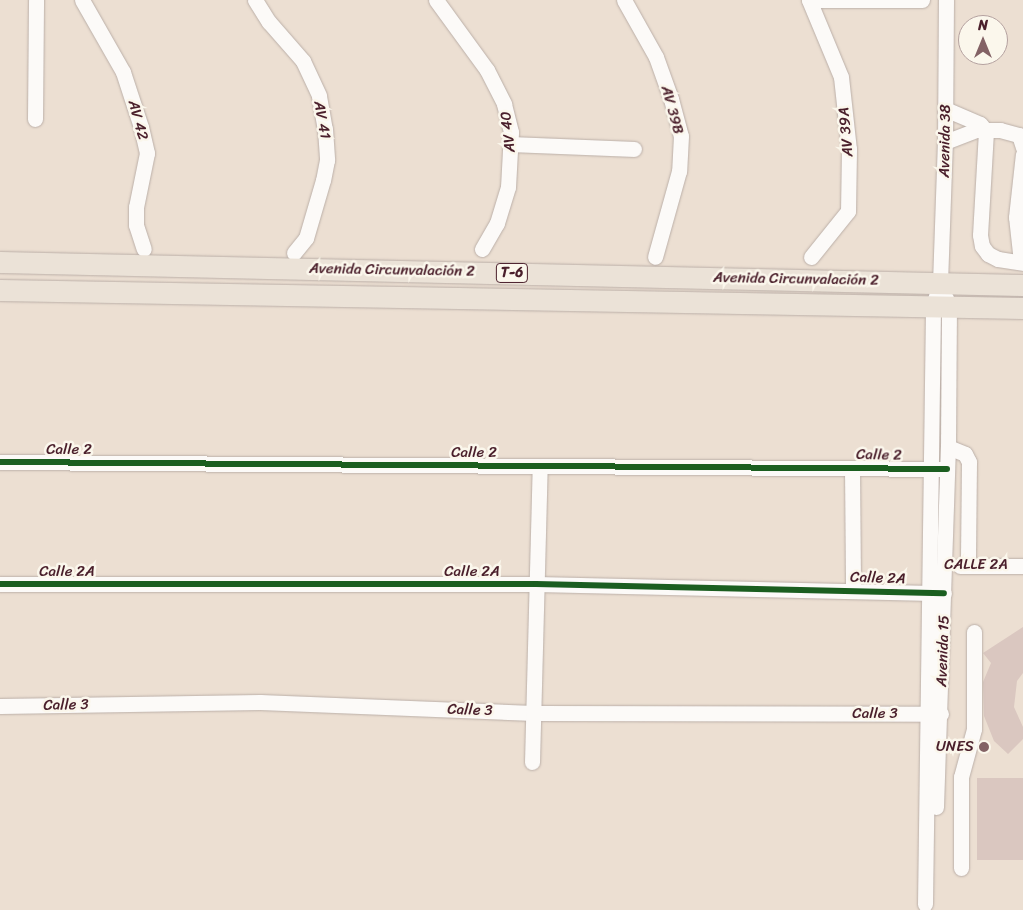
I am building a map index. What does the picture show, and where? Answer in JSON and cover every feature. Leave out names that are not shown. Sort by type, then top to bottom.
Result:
[{"type":"highway","name":"Avenida Circunvalación 2","points":[[0,262],[1023,285]]},
{"type":"highway","name":"Avenida Circunvalación 2","points":[[0,290],[1023,308]]},
{"type":"street","points":[[35,119],[36,0]]},
{"type":"street","name":"AV 42","points":[[82,0],[123,72],[141,127],[147,153],[136,207],[136,225],[144,249]]},
{"type":"street","name":"AV 41","points":[[255,0],[269,22],[303,61],[319,96],[325,129],[327,160],[323,180],[306,238],[294,252]]},
{"type":"street","name":"AV 40","points":[[436,0],[487,70],[504,104],[511,132],[508,187],[497,223],[482,249]]},
{"type":"street","name":"AV 39B","points":[[624,0],[656,57],[671,99],[681,136],[680,170],[655,257]]},
{"type":"street","points":[[809,0],[922,0]]},
{"type":"street","name":"AV 39A","points":[[809,0],[841,77],[849,149],[848,211],[811,257]]},
{"type":"street","name":"Avenida 38","points":[[941,306],[946,0]]},
{"type":"street","points":[[945,109],[980,124],[986,131],[980,235],[982,246],[988,254],[1008,262],[1022,262],[1016,217],[1023,154]]},
{"type":"street","points":[[945,142],[977,130],[1012,132],[1019,135],[1023,147]]},
{"type":"street","points":[[511,144],[634,149]]},
{"type":"street","name":"Avenida 15","points":[[924,907],[935,714],[937,592],[945,565],[948,447],[941,306]]},
{"type":"street","name":"Avenida 15","points":[[937,592],[929,565],[931,469],[941,306]]},
{"type":"street","points":[[948,447],[965,454],[969,462],[968,566]]},
{"type":"street","name":"Calle 2","points":[[0,462],[947,469]]},
{"type":"street","points":[[532,762],[540,466]]},
{"type":"street","points":[[852,468],[853,589]]},
{"type":"street","name":"CALLE 2A","points":[[929,565],[1023,566]]},
{"type":"street","name":"Calle 2A","points":[[0,584],[536,584],[937,592]]},
{"type":"street","points":[[962,868],[962,777],[974,728],[974,632]]},
{"type":"street","name":"Calle 3","points":[[0,706],[260,702],[534,713],[935,714]]},
{"type":"building","points":[[1023,627],[1023,673],[1017,681],[1014,707],[1023,727],[1023,739],[1008,754],[994,741],[984,716],[983,682],[991,663],[983,653]]},
{"type":"building","points":[[977,778],[1023,778],[1023,860],[977,860]]},
{"type":"cycle path","points":[[0,462],[947,469]]},
{"type":"cycle path","points":[[0,584],[536,584],[944,593]]},
{"type":"place","name":"UNES","points":[[984,747]]}]
